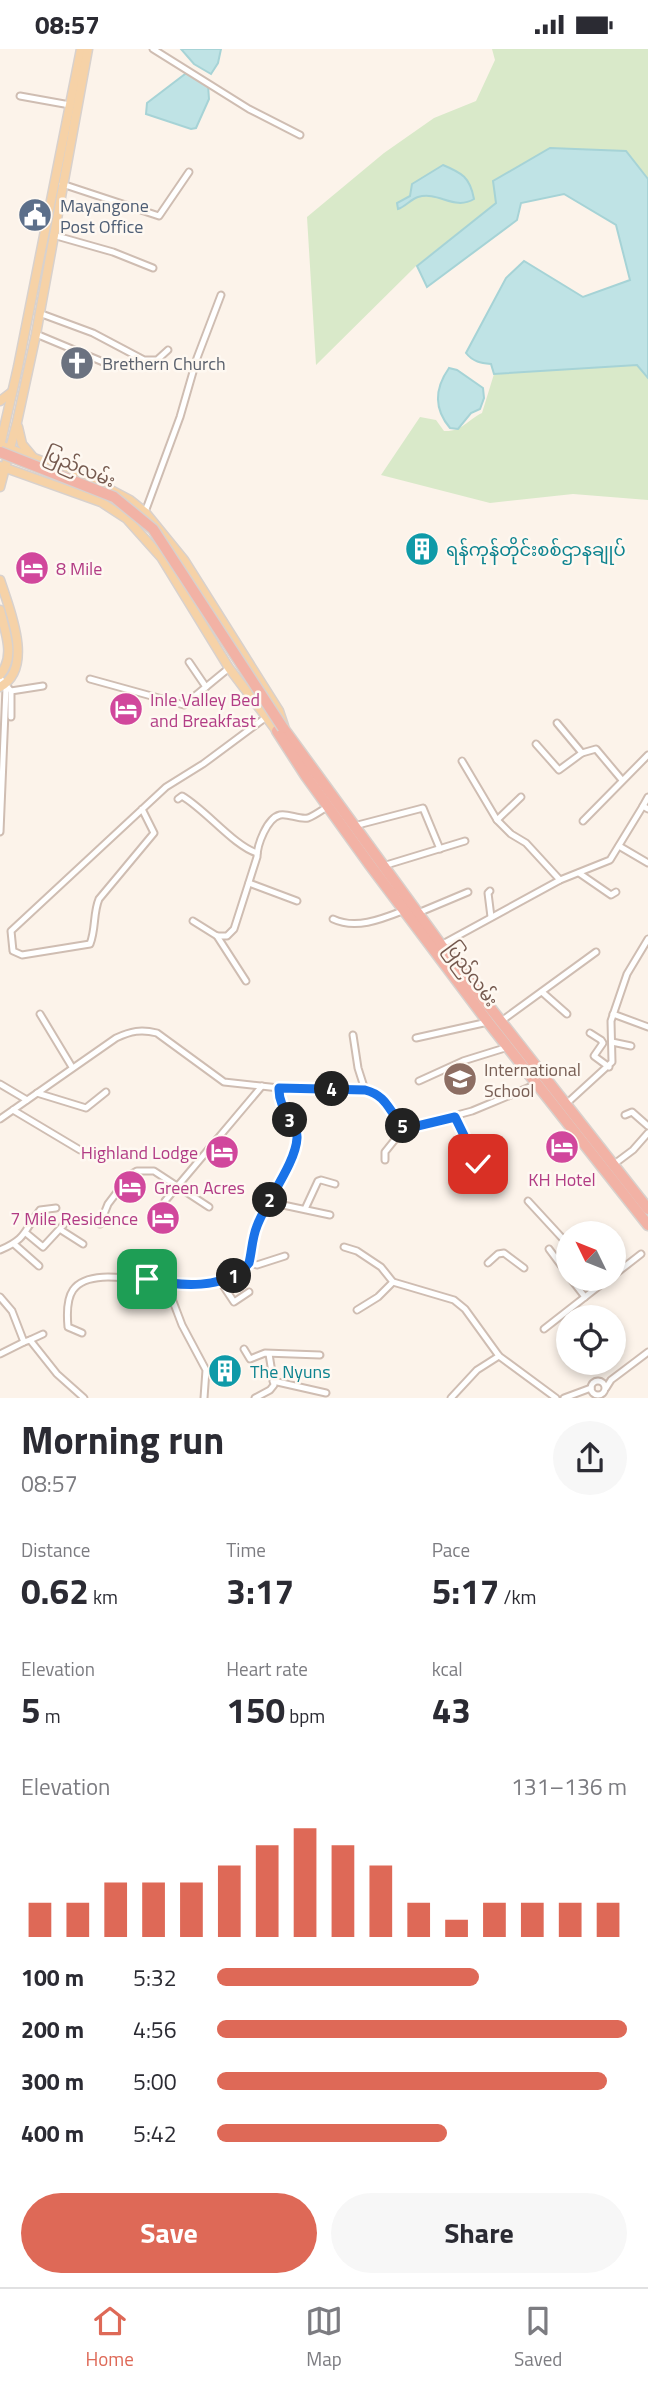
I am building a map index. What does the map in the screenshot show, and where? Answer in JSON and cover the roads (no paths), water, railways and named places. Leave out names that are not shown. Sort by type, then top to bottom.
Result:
[{"type":"highway","name":"ပြည်လမ်း","points":[[2,447],[114,498],[153,529],[327,807],[488,1022],[540,1082],[565,1105],[647,1207]]},
{"type":"highway","name":"ပြည်လမ်း","points":[[2,464],[112,502],[149,532],[281,731],[500,1022],[540,1082],[648,1223]]},
{"type":"main road","points":[[2,447],[17,422],[36,334],[43,266],[53,235],[81,49]]},
{"type":"main road","points":[[73,102],[88,49]]},
{"type":"main road","points":[[0,486],[2,447],[12,392],[59,188]]},
{"type":"main road","points":[[0,401],[12,392]]},
{"type":"main road","points":[[17,422],[22,444],[37,460]]},
{"type":"main road","name":"ပြည်လမ်း","points":[[2,447],[96,482],[130,500],[145,512],[184,560],[279,711],[284,722],[281,731],[265,718],[229,668],[162,557],[127,519],[101,502],[2,464]]},
{"type":"main road","points":[[0,486],[13,475],[22,472]]},
{"type":"main road","points":[[127,519],[145,512]]},
{"type":"main road","points":[[0,580],[18,645],[18,667],[4,684]]},
{"type":"main road","points":[[0,610],[9,653],[4,684]]},
{"type":"street","points":[[153,49],[266,119],[300,135]]},
{"type":"street","points":[[20,96],[73,102]]},
{"type":"street","points":[[59,188],[159,216],[189,172]]},
{"type":"street","points":[[53,235],[153,268]]},
{"type":"street","points":[[145,512],[180,417],[197,358],[222,295]]},
{"type":"street","points":[[39,313],[93,333],[144,360],[157,361],[168,350]]},
{"type":"street","points":[[36,334],[115,367]]},
{"type":"street","points":[[189,662],[206,687]]},
{"type":"street","points":[[90,679],[184,705],[229,668]]},
{"type":"street","points":[[4,684],[43,686]]},
{"type":"street","points":[[4,684],[11,717]]},
{"type":"street","points":[[0,832],[4,684]]},
{"type":"street","points":[[142,809],[154,833],[99,899],[90,944],[22,955],[13,951],[11,932],[142,809],[166,787],[265,718]]},
{"type":"street","points":[[557,723],[582,753]]},
{"type":"street","points":[[536,744],[559,770],[582,753],[596,749],[622,780]]},
{"type":"street","points":[[583,821],[648,755]]},
{"type":"street","points":[[462,761],[497,820],[510,834],[526,843],[560,880]]},
{"type":"street","points":[[178,799],[182,796],[197,805],[238,842],[257,853]]},
{"type":"street","points":[[497,820],[521,797]]},
{"type":"street","points":[[441,945],[560,880],[610,860],[645,808],[648,797]]},
{"type":"street","points":[[217,936],[227,936],[234,929],[257,853],[267,827],[275,817],[283,814],[307,818],[327,807]]},
{"type":"street","points":[[354,826],[423,809],[440,849]]},
{"type":"street","points":[[383,866],[465,841]]},
{"type":"street","points":[[619,846],[648,863]]},
{"type":"street","points":[[579,873],[611,895],[616,892]]},
{"type":"street","points":[[249,883],[297,901]]},
{"type":"street","points":[[490,891],[488,898],[491,917]]},
{"type":"street","points":[[418,913],[468,892]]},
{"type":"street","points":[[333,919],[345,925],[360,924],[405,910]]},
{"type":"street","points":[[193,921],[217,936],[246,981]]},
{"type":"street","points":[[565,1105],[612,1062],[611,1021],[627,974],[648,939]]},
{"type":"street","points":[[500,1022],[596,952]]},
{"type":"street","points":[[542,992],[566,1014]]},
{"type":"street","points":[[40,1014],[72,1067]]},
{"type":"street","points":[[614,1014],[648,1027]]},
{"type":"street","points":[[416,1038],[488,1022]]},
{"type":"street","points":[[0,1119],[72,1067],[127,1032],[144,1030],[157,1033],[219,1080],[279,1088],[365,1090],[382,1097],[405,1127]]},
{"type":"street","points":[[590,1033],[603,1044],[594,1056],[609,1067]]},
{"type":"street","points":[[354,1035],[358,1068],[365,1090]]},
{"type":"street","points":[[612,1042],[631,1046]]},
{"type":"street","points":[[419,1081],[463,1061],[508,1047]]},
{"type":"street","points":[[405,1127],[416,1127],[455,1117],[540,1082]]},
{"type":"street","points":[[0,1084],[27,1100]]},
{"type":"street","points":[[165,1201],[262,1086]]},
{"type":"street","points":[[82,1333],[68,1327],[69,1298],[79,1284],[89,1279],[125,1277],[189,1284],[220,1281],[233,1276],[249,1263],[257,1225],[291,1158],[297,1139],[296,1131],[279,1099],[279,1088]]},
{"type":"street","points":[[37,1093],[86,1108],[106,1092]]},
{"type":"street","points":[[13,1110],[80,1150]]},
{"type":"street","points":[[625,1115],[632,1112],[648,1126]]},
{"type":"street","points":[[455,1117],[478,1164]]},
{"type":"street","points":[[385,1160],[385,1152],[405,1127]]},
{"type":"street","points":[[613,1165],[633,1150],[648,1133]]},
{"type":"street","points":[[100,1224],[108,1204],[130,1175],[137,1171],[154,1171],[209,1207]]},
{"type":"street","points":[[305,1209],[318,1181],[335,1184]]},
{"type":"street","points":[[528,1201],[556,1231]]},
{"type":"street","points":[[269,1202],[330,1215]]},
{"type":"street","points":[[0,1250],[14,1244],[26,1233],[40,1210],[55,1208]]},
{"type":"street","points":[[26,1233],[43,1247],[67,1221]]},
{"type":"street","points":[[61,1230],[83,1244]]},
{"type":"street","points":[[14,1244],[39,1266]]},
{"type":"street","points":[[344,1247],[356,1251],[381,1267],[393,1282],[459,1303],[499,1356],[556,1398]]},
{"type":"street","points":[[549,1249],[556,1259]]},
{"type":"street","points":[[488,1263],[498,1254],[504,1253],[524,1268]]},
{"type":"street","points":[[626,1266],[641,1254]]},
{"type":"street","points":[[249,1263],[257,1265],[285,1256]]},
{"type":"street","points":[[220,1281],[234,1302],[249,1292]]},
{"type":"street","points":[[357,1310],[378,1297],[393,1282]]},
{"type":"street","points":[[166,1283],[182,1325],[206,1370],[204,1398]]},
{"type":"street","points":[[580,1291],[584,1297]]},
{"type":"street","points":[[544,1329],[592,1291]]},
{"type":"street","points":[[0,1297],[12,1311],[27,1341],[57,1374],[84,1398]]},
{"type":"street","points":[[0,1354],[43,1334]]},
{"type":"street","points":[[244,1349],[250,1359],[269,1354],[320,1355]]},
{"type":"street","points":[[591,1388],[598,1395],[603,1394],[611,1380],[648,1352]]},
{"type":"street","points":[[256,1398],[270,1390],[274,1383],[269,1354]]},
{"type":"street","points":[[451,1398],[477,1370],[499,1356]]},
{"type":"street","points":[[564,1398],[591,1388],[597,1381],[602,1382],[606,1388]]},
{"type":"street","points":[[274,1383],[326,1393]]},
{"type":"water","points":[[181,49],[221,49],[218,63],[211,74],[194,64]]},
{"type":"water","points":[[189,71],[208,85],[209,99],[196,128],[191,129],[146,114],[147,103]]},
{"type":"water","points":[[550,148],[626,151],[648,179],[648,378],[637,365],[494,374],[491,364],[474,360],[466,353],[506,278],[524,261],[583,297],[630,280],[616,225],[564,194],[521,203],[517,220],[427,287],[417,266],[496,203],[493,181]]},
{"type":"water","points":[[443,165],[464,177],[474,199],[460,203],[426,196],[415,198],[398,209],[397,203],[410,196],[412,184]]},
{"type":"water","points":[[449,368],[457,370],[483,388],[484,398],[480,409],[471,413],[458,429],[450,428],[439,405],[441,383]]},
{"type":"place","name":"Mayangone Post Office","points":[[35,215]]},
{"type":"place","name":"Brethern Church","points":[[77,363]]},
{"type":"place","name":"ရန်ကုန်တိုင်းစစ်ဌာနချုပ်","points":[[422,549]]},
{"type":"place","name":"8 Mile","points":[[32,568]]},
{"type":"place","name":"Inle Valley Bed and Breakfast","points":[[126,709]]},
{"type":"place","name":"International School","points":[[460,1079]]},
{"type":"place","name":"KH Hotel","points":[[562,1147]]},
{"type":"place","name":"Highland Lodge","points":[[222,1152]]},
{"type":"place","name":"Green Acres","points":[[130,1187]]},
{"type":"place","name":"7 Mile Residence","points":[[163,1218]]},
{"type":"place","name":"The Nyuns","points":[[225,1371]]}]
